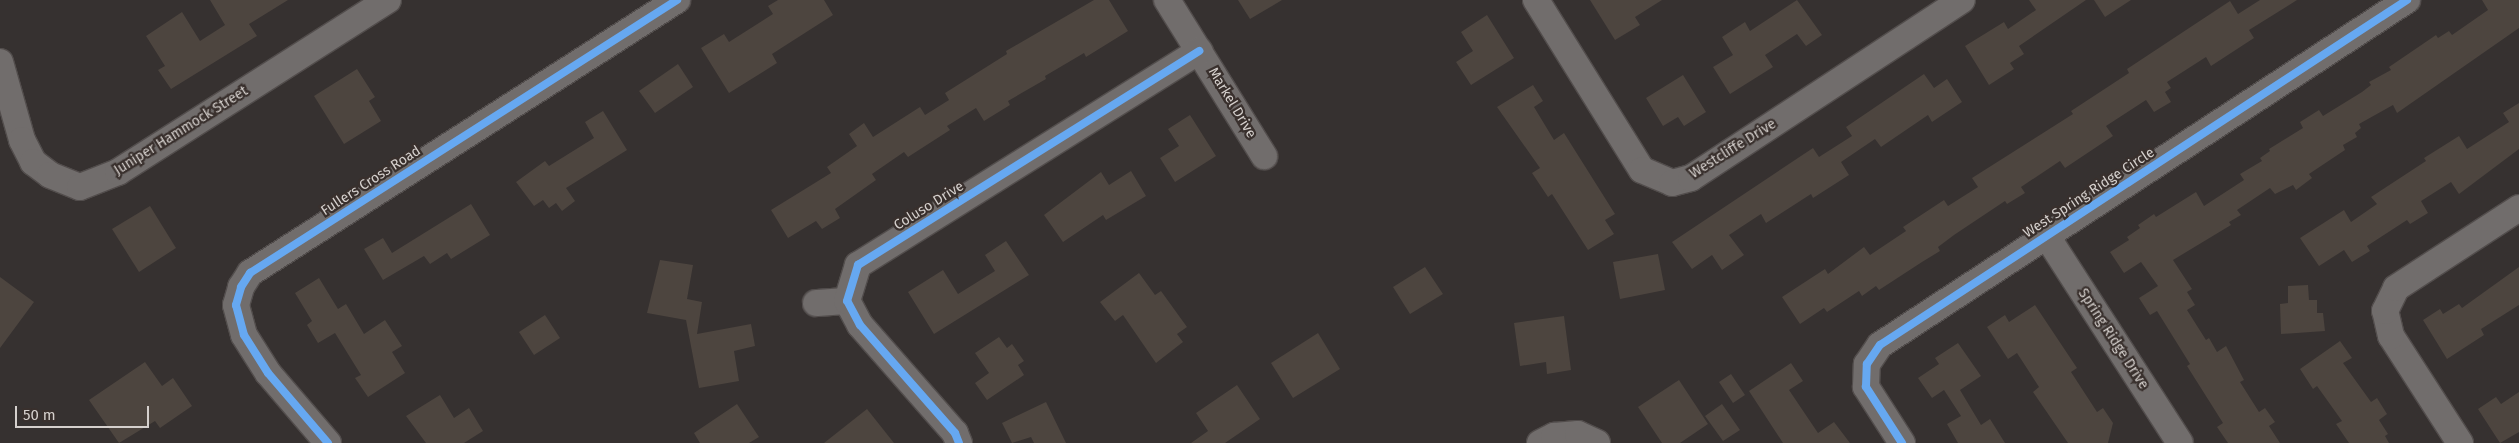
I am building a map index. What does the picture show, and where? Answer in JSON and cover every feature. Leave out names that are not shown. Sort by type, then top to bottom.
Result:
[{"type":"street","name":"Juniper Hammock Street","points":[[0,62],[22,140],[34,162],[50,175],[80,187],[118,172],[388,0]]},
{"type":"street","name":"Fullers Cross Road","points":[[328,443],[268,373],[244,335],[236,305],[241,287],[250,273],[677,0]]},
{"type":"street","name":"Markel Drive","points":[[1167,0],[1264,156]]},
{"type":"street","name":"Westcliffe Drive","points":[[1536,0],[1642,170],[1672,182],[1691,178],[1962,0]]},
{"type":"street","name":"West Spring Ridge Circle","points":[[1902,443],[1866,387],[1867,364],[1876,350],[2046,236],[2407,0]]},
{"type":"street","name":"Coluso Drive","points":[[847,301],[858,265],[1200,51]]},
{"type":"street","points":[[2460,443],[2391,336],[2385,312],[2396,288],[2519,208]]},
{"type":"street","name":"Spring Ridge Drive","points":[[2046,236],[2180,443]]},
{"type":"street","points":[[816,302],[847,301],[860,325],[955,433],[959,443]]},
{"type":"street","points":[[1540,443],[1554,436],[1578,434],[1597,443]]},
{"type":"building","points":[[210,0],[288,0],[249,24],[257,36],[171,89],[158,70],[165,66],[146,36],[182,12],[200,41],[225,25]]},
{"type":"building","points":[[778,0],[824,0],[833,15],[772,54],[777,63],[729,93],[701,48],[724,34],[729,42],[773,14],[768,6]]},
{"type":"building","points":[[1094,0],[1109,0],[1128,31],[1086,57],[1084,53],[1045,76],[1046,79],[1008,101],[1010,105],[984,121],[976,108],[947,126],[950,130],[908,157],[904,152],[872,174],[876,180],[835,209],[840,218],[822,229],[816,221],[788,238],[771,210],[831,173],[827,167],[857,146],[849,134],[864,123],[873,137],[920,107],[925,115],[949,100],[945,93],[1007,54],[1006,51]]},
{"type":"building","points":[[1238,0],[1282,0],[1250,19]]},
{"type":"building","points":[[1590,0],[1662,0],[1635,17],[1640,25],[1615,40]]},
{"type":"building","points":[[1797,0],[1822,35],[1806,46],[1797,34],[1765,55],[1773,67],[1730,94],[1713,67],[1733,55],[1722,37],[1745,22],[1750,31]]},
{"type":"building","points":[[2029,0],[2086,0],[2019,46],[2024,54],[2010,63],[2014,69],[1989,85],[1965,46],[2004,22],[2008,29],[2036,10]]},
{"type":"building","points":[[2094,0],[2131,0],[2105,17]]},
{"type":"building","points":[[2260,0],[2297,0],[2249,30],[2254,38],[2211,66],[2206,57],[2167,82],[2171,88],[2165,92],[2171,102],[2154,112],[2146,100],[2106,126],[2113,136],[2065,168],[2060,161],[2021,187],[2025,193],[2007,204],[2005,201],[1938,247],[1940,251],[1879,290],[1876,286],[1862,296],[1859,291],[1827,312],[1824,308],[1800,324],[1782,297],[1825,269],[1828,274],[1864,247],[1870,255],[1906,231],[1903,227],[1944,200],[1948,206],[1978,187],[1972,178],[2073,114],[2071,111],[2129,73],[2127,69],[2230,1],[2238,14]]},
{"type":"building","points":[[2482,0],[2519,0],[2519,28],[2397,113],[2393,105],[2359,124],[2361,128],[2355,133],[2357,137],[2343,145],[2345,150],[2309,174],[2312,178],[2296,190],[2293,185],[2275,194],[2270,188],[2237,210],[2241,215],[2229,222],[2231,225],[2173,260],[2192,289],[2187,292],[2195,305],[2187,310],[2206,340],[2209,338],[2217,352],[2226,346],[2244,380],[2240,382],[2259,412],[2265,408],[2275,422],[2269,426],[2280,443],[2228,443],[2217,427],[2223,423],[2187,366],[2190,364],[2157,311],[2150,315],[2139,298],[2158,286],[2141,262],[2124,273],[2110,252],[2129,240],[2127,237],[2140,228],[2138,225],[2154,214],[2156,217],[2196,192],[2204,206],[2244,180],[2240,174],[2262,161],[2260,158],[2270,151],[2269,149],[2303,128],[2300,122],[2319,110],[2323,116],[2362,92],[2371,85],[2369,82],[2391,70],[2389,67],[2436,35],[2438,38],[2449,31],[2452,35],[2488,10]]},
{"type":"building","points":[[1487,15],[1514,58],[1471,85],[1456,62],[1473,51],[1461,32]]},
{"type":"building","points":[[678,64],[693,87],[655,113],[639,91]]},
{"type":"building","points":[[357,69],[375,97],[369,101],[381,121],[344,144],[314,96]]},
{"type":"building","points":[[1924,74],[1934,88],[1947,79],[1962,102],[1932,122],[1928,115],[1881,147],[1875,139],[1841,162],[1849,175],[1813,198],[1811,194],[1766,223],[1761,214],[1729,235],[1744,255],[1722,270],[1712,255],[1692,269],[1672,242],[1813,148],[1819,157],[1852,136],[1846,127]]},
{"type":"building","points":[[1683,75],[1706,112],[1684,126],[1678,117],[1663,126],[1646,98]]},
{"type":"building","points":[[1533,85],[1543,101],[1534,107],[1554,140],[1564,133],[1615,214],[1605,220],[1614,234],[1588,250],[1552,194],[1548,197],[1532,173],[1540,168],[1497,107]]},
{"type":"building","points":[[2519,103],[2519,149],[2459,194],[2451,182],[2421,201],[2428,213],[2410,224],[2407,220],[2367,246],[2370,251],[2352,262],[2344,250],[2319,266],[2300,238],[2344,210],[2351,222],[2377,204],[2371,197],[2426,161],[2424,158],[2459,136],[2467,149],[2509,122],[2503,113]]},
{"type":"building","points":[[603,111],[627,150],[566,188],[575,201],[562,211],[556,203],[549,208],[543,200],[534,206],[516,182],[545,161],[549,166],[594,138],[585,122]]},
{"type":"building","points":[[1190,115],[1216,156],[1175,182],[1160,158],[1179,146],[1168,129]]},
{"type":"building","points":[[1131,171],[1146,196],[1106,220],[1103,215],[1063,242],[1044,215],[1101,172],[1109,185]]},
{"type":"building","points":[[471,204],[490,235],[451,259],[447,253],[430,264],[424,256],[383,280],[364,249],[383,238],[392,253]]},
{"type":"building","points":[[150,206],[176,248],[139,272],[112,229]]},
{"type":"building","points":[[1006,241],[1029,275],[934,334],[908,292],[943,270],[958,294],[995,271],[985,255]]},
{"type":"building","points":[[1658,254],[1665,290],[1620,299],[1613,262]]},
{"type":"building","points":[[660,260],[693,265],[687,299],[702,302],[697,334],[751,324],[755,346],[734,351],[739,381],[699,388],[686,320],[647,313]]},
{"type":"building","points":[[1425,267],[1443,294],[1410,314],[1393,287]]},
{"type":"building","points":[[2519,267],[2519,305],[2481,329],[2484,335],[2447,359],[2423,320],[2440,309],[2443,314],[2459,304],[2462,308]]},
{"type":"building","points":[[1139,273],[1155,295],[1161,291],[1187,327],[1177,334],[1183,342],[1156,363],[1123,315],[1115,321],[1100,302]]},
{"type":"building","points":[[0,277],[34,302],[0,348]]},
{"type":"building","points":[[319,278],[338,309],[346,304],[364,334],[385,320],[402,346],[392,352],[405,373],[368,397],[355,378],[361,375],[335,333],[318,343],[307,325],[312,321],[295,293]]},
{"type":"building","points":[[2308,285],[2309,300],[2317,300],[2317,313],[2323,313],[2325,331],[2281,334],[2280,304],[2288,303],[2288,286]]},
{"type":"building","points":[[2035,305],[2077,368],[2071,372],[2097,412],[2103,408],[2113,423],[2108,443],[2068,443],[2033,392],[2039,387],[2017,353],[2008,359],[1987,327],[2005,315],[2009,322]]},
{"type":"building","points":[[545,315],[560,338],[534,355],[519,332]]},
{"type":"building","points":[[1564,316],[1571,370],[1547,374],[1546,362],[1520,366],[1514,323]]},
{"type":"building","points":[[1318,333],[1340,369],[1293,398],[1271,363]]},
{"type":"building","points":[[999,337],[1007,348],[1012,344],[1024,361],[1018,365],[1024,375],[987,400],[975,383],[989,373],[975,353]]},
{"type":"building","points":[[2340,341],[2352,358],[2343,363],[2371,402],[2377,398],[2387,414],[2379,420],[2388,434],[2385,436],[2389,443],[2349,443],[2336,424],[2342,421],[2317,386],[2313,389],[2300,369]]},
{"type":"building","points":[[1958,343],[1981,376],[1960,390],[1981,425],[1990,419],[2005,443],[1958,443],[1947,424],[1961,416],[1944,390],[1932,398],[1918,378],[1939,364],[1935,358]]},
{"type":"building","points":[[145,362],[162,386],[173,378],[192,406],[160,428],[155,421],[119,443],[89,400]]},
{"type":"building","points":[[1791,363],[1803,381],[1789,390],[1818,433],[1834,422],[1850,443],[1783,443],[1749,391]]},
{"type":"building","points":[[1731,374],[1745,395],[1733,403],[1719,382]]},
{"type":"building","points":[[1679,380],[1708,424],[1680,443],[1662,443],[1638,407]]},
{"type":"building","points":[[1237,385],[1260,419],[1225,443],[1191,443],[1208,431],[1196,413]]},
{"type":"building","points":[[2519,392],[2519,432],[2500,443],[2478,409],[2496,397],[2501,404]]},
{"type":"building","points":[[440,395],[454,418],[469,408],[483,431],[464,443],[426,443],[406,416]]},
{"type":"building","points":[[1046,402],[1066,443],[1034,443],[1031,437],[1012,443],[1002,423]]},
{"type":"building","points":[[737,404],[759,437],[749,443],[700,443],[694,433]]},
{"type":"building","points":[[1722,404],[1740,430],[1723,441],[1705,416]]},
{"type":"building","points":[[867,409],[894,443],[824,443]]},
{"type":"cycle path","points":[[328,443],[268,373],[244,335],[236,305],[241,287],[250,273],[677,0]]},
{"type":"cycle path","points":[[1902,443],[1866,387],[1867,364],[1880,345],[2407,0]]},
{"type":"cycle path","points":[[959,443],[955,433],[860,325],[847,301],[858,265],[1199,51]]}]
